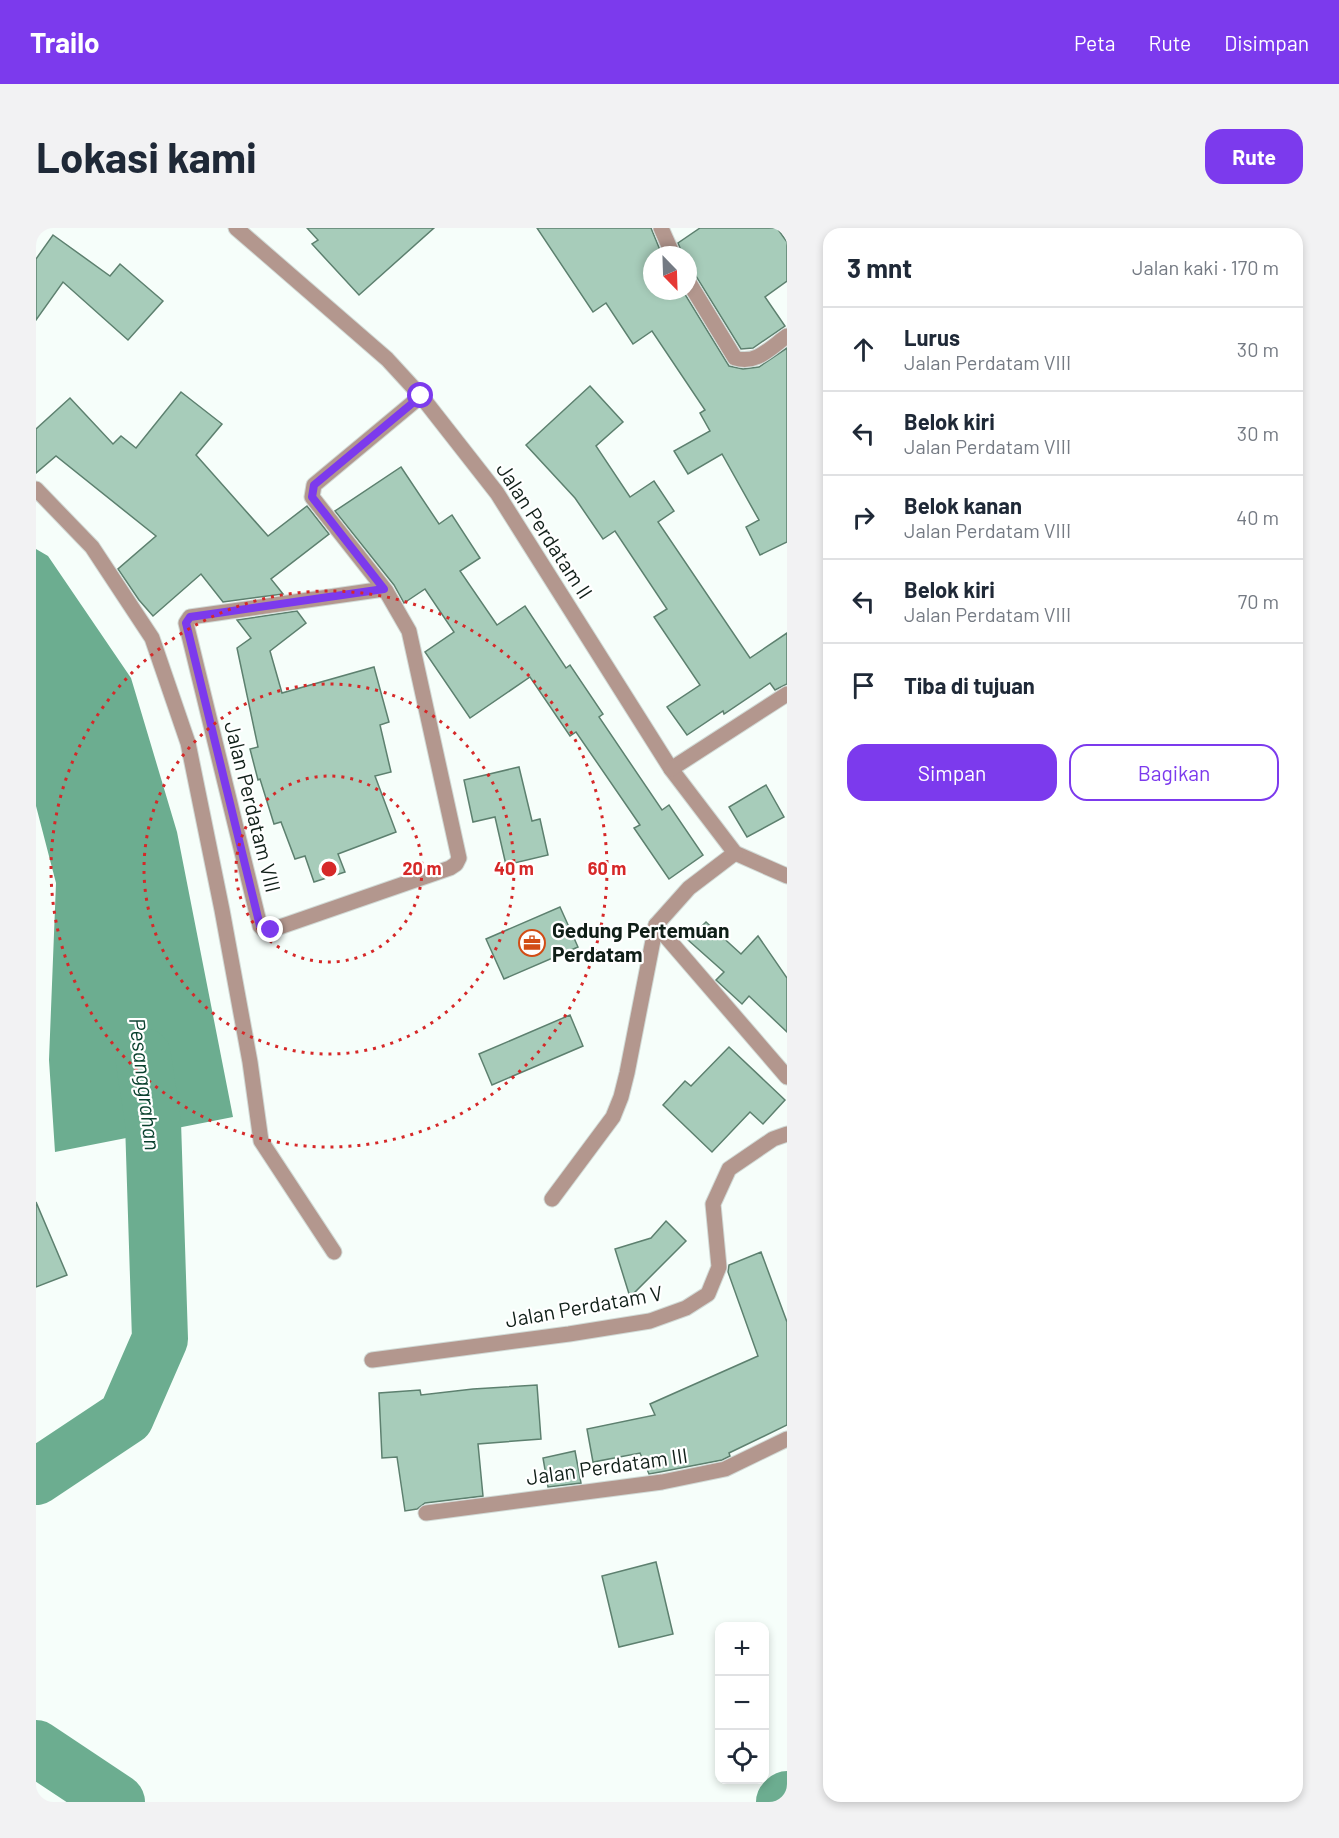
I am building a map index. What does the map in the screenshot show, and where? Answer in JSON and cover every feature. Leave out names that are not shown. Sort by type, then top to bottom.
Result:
[{"type":"street","name":"Jalan Perdatam II","points":[[236,228],[387,359],[421,396],[497,492],[670,769],[735,853],[787,876]]},
{"type":"street","points":[[661,228],[669,246]]},
{"type":"street","points":[[697,296],[735,358],[745,361],[759,357],[787,336]]},
{"type":"street","name":"Jalan Perdatam VIII","points":[[384,589],[190,617],[186,623],[260,926],[264,930],[271,930],[450,868],[459,858],[409,631],[384,589],[312,497],[314,485],[421,396]]},
{"type":"street","points":[[36,489],[92,547],[152,638],[188,743],[250,1062],[261,1141],[334,1252]]},
{"type":"street","points":[[670,769],[787,694]]},
{"type":"street","points":[[552,1199],[613,1117],[621,1097],[656,925],[689,888],[735,853]]},
{"type":"street","points":[[656,925],[787,1077]]},
{"type":"street","name":"Jalan Perdatam V","points":[[372,1360],[651,1321],[686,1308],[708,1294],[719,1267],[713,1204],[729,1169],[773,1139],[787,1134]]},
{"type":"street","name":"Jalan Perdatam III","points":[[426,1513],[662,1482],[725,1469],[787,1439]]},
{"type":"water","points":[[36,549],[48,556],[131,678],[177,832],[233,1117],[55,1152],[49,1060],[56,883],[36,806]]},
{"type":"building","points":[[307,228],[434,228],[359,295],[312,244],[318,240]]},
{"type":"building","points":[[537,228],[651,228],[658,246],[643,246],[643,300],[689,300],[729,366],[743,369],[759,367],[787,348],[787,542],[760,555],[746,527],[759,520],[722,454],[688,474],[674,451],[710,431],[700,413],[705,410],[652,331],[633,344],[606,303],[593,312]]},
{"type":"building","points":[[700,228],[777,228],[787,242],[787,281],[765,297],[785,326],[753,348],[741,349],[697,278],[697,246],[679,246],[678,243]]},
{"type":"building","points":[[53,235],[110,276],[120,264],[163,301],[128,340],[63,282],[36,320],[36,259]]},
{"type":"building","points":[[590,386],[623,422],[596,446],[630,497],[654,481],[674,511],[658,522],[750,658],[787,633],[787,684],[775,690],[770,683],[724,714],[723,711],[687,735],[667,707],[700,685],[654,617],[667,609],[615,531],[603,539],[575,498],[526,445]]},
{"type":"building","points":[[181,392],[222,424],[196,455],[268,536],[307,506],[329,534],[271,579],[283,594],[223,602],[201,574],[153,616],[118,569],[156,536],[56,456],[36,473],[36,429],[70,398],[113,444],[121,436],[136,448]]},
{"type":"building","points":[[401,467],[439,524],[452,515],[480,558],[460,571],[497,625],[525,606],[566,668],[570,665],[603,714],[599,717],[662,810],[669,805],[703,855],[669,879],[634,828],[640,825],[576,732],[570,736],[530,677],[470,718],[425,652],[454,632],[425,589],[404,603],[394,585],[335,511]]},
{"type":"building","points":[[297,611],[306,623],[270,651],[282,693],[374,667],[389,722],[380,725],[391,772],[375,776],[396,832],[338,854],[345,872],[314,882],[305,856],[295,859],[281,822],[274,824],[260,779],[258,780],[250,749],[258,747],[237,648],[251,638],[237,620]]},
{"type":"building","points":[[519,767],[532,821],[540,819],[548,855],[506,865],[495,817],[473,822],[464,780]]},
{"type":"building","points":[[766,785],[784,817],[747,837],[729,807]]},
{"type":"building","name":"Gedung Pertemuan Perdatam","points":[[560,907],[578,947],[504,979],[486,939]]},
{"type":"building","points":[[706,922],[741,954],[758,936],[787,978],[787,1032],[749,996],[742,1004],[716,980],[724,972],[688,940]]},
{"type":"building","points":[[570,1015],[583,1046],[492,1085],[479,1054]]},
{"type":"building","points":[[729,1047],[785,1100],[763,1124],[750,1112],[712,1152],[663,1105],[685,1081],[691,1086]]},
{"type":"building","points":[[36,1202],[67,1275],[36,1287]]},
{"type":"building","points":[[666,1221],[686,1241],[630,1297],[615,1249],[651,1238]]},
{"type":"building","points":[[761,1252],[787,1322],[787,1425],[729,1453],[730,1456],[722,1460],[660,1472],[649,1474],[640,1453],[593,1462],[587,1429],[655,1415],[650,1404],[758,1356],[728,1272],[729,1265]]},
{"type":"building","points":[[537,1385],[541,1439],[478,1444],[483,1496],[425,1503],[417,1509],[405,1511],[397,1457],[382,1458],[379,1393],[420,1390],[421,1395]]},
{"type":"building","points":[[575,1451],[581,1483],[548,1487],[543,1458]]},
{"type":"building","points":[[656,1562],[673,1634],[619,1647],[602,1576]]},
{"type":"waterway","name":"Pesanggrahan","points":[[36,1477],[126,1417],[160,1339],[153,1122],[143,1056]]},
{"type":"waterway","name":"Pesanggrahan","points":[[36,1748],[117,1802]]},
{"type":"waterway","name":"Pesanggrahan","points":[[784,1802],[787,1799]]},
{"type":"place","name":"Gedung Pertemuan Perdatam","points":[[532,943]]},
{"type":"route","points":[[271,930],[264,930],[260,926],[186,623],[190,617],[384,589],[312,497],[312,489],[421,396]]}]
